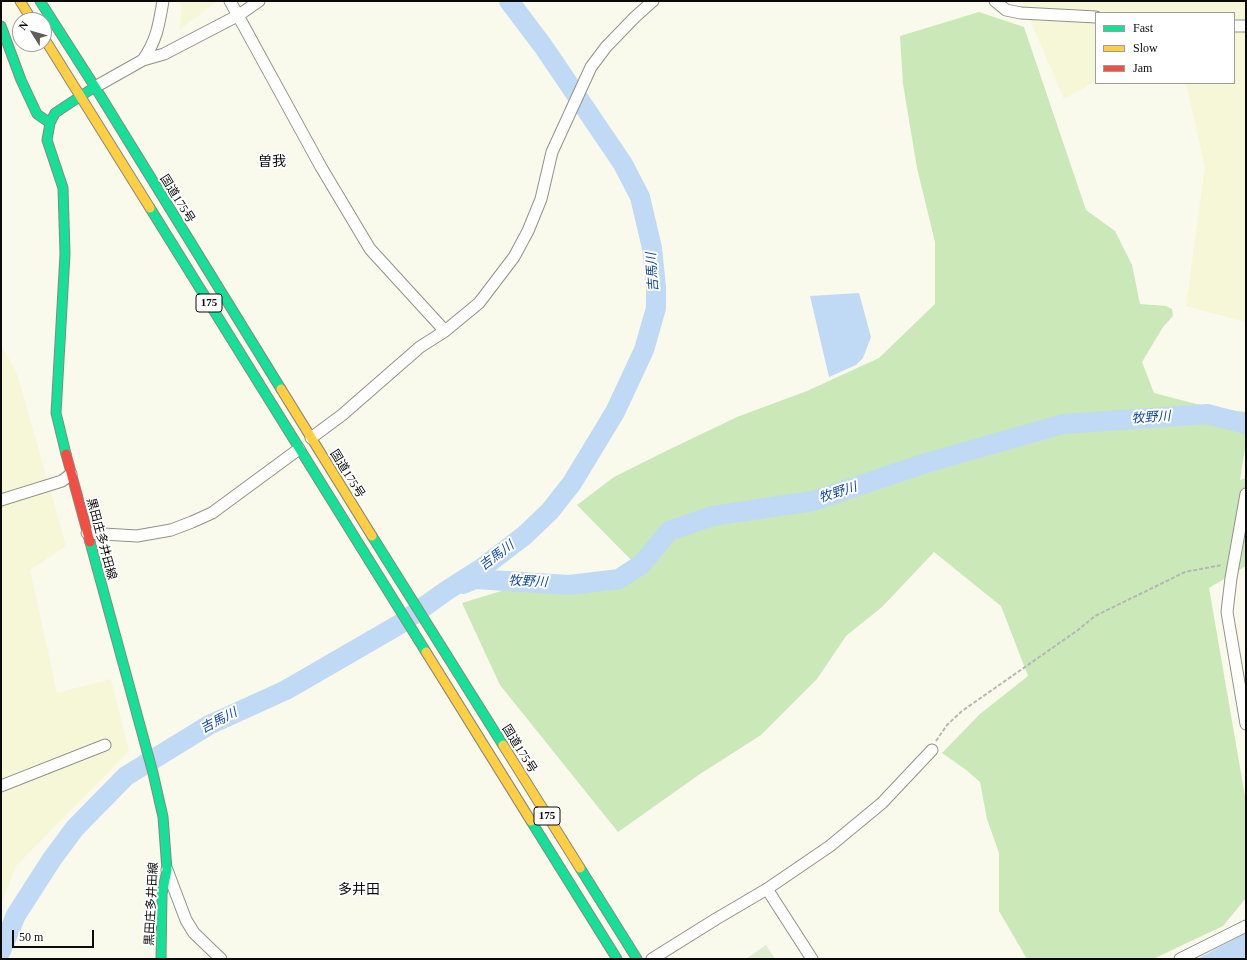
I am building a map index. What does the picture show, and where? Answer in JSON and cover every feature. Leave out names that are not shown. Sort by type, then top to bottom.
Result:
[{"type":"main road","points":[[20,1],[27,12]]},
{"type":"main road","name":"国道175号","points":[[40,1],[95,87],[311,438],[636,959]]},
{"type":"main road","points":[[1,26],[37,114],[50,123],[55,113],[80,95],[95,87]]},
{"type":"main road","name":"175","points":[[52,51],[617,959]]},
{"type":"main road","name":"黒田庄多井田線","points":[[50,123],[48,140],[63,188],[65,254],[56,413],[70,474],[153,773],[163,817],[167,870],[162,894],[161,959]]},
{"type":"street","points":[[143,60],[155,40],[159,28],[163,1]]},
{"type":"street","points":[[230,1],[321,167],[370,249],[445,331]]},
{"type":"street","points":[[95,87],[143,60],[164,54],[238,15],[259,1]]},
{"type":"street","points":[[995,1],[1006,10],[1021,13],[1095,17]]},
{"type":"street","points":[[311,438],[342,415],[420,347],[445,331],[479,303],[514,258],[541,199],[552,152],[591,67],[606,47],[646,3]]},
{"type":"street","points":[[1235,26],[1246,26]]},
{"type":"street","points":[[87,533],[137,536],[171,530],[192,522],[212,513],[299,449]]},
{"type":"street","points":[[1,500],[62,481],[70,474]]},
{"type":"street","points":[[1246,494],[1233,562],[1227,612],[1246,724]]},
{"type":"street","points":[[1,786],[105,746]]},
{"type":"street","points":[[652,959],[766,889],[830,846],[882,803],[932,750]]},
{"type":"street","points":[[167,870],[186,920],[194,933],[221,959]]},
{"type":"street","points":[[766,889],[812,959]]},
{"type":"street","points":[[1180,959],[1246,926]]},
{"type":"path","points":[[932,750],[947,725],[962,710],[1078,630],[1095,616],[1185,572],[1233,562]]},
{"type":"green space","points":[[182,1],[218,1],[180,29]]},
{"type":"green space","points":[[1022,1],[1246,1],[1246,322],[1186,306],[1205,167],[1186,84],[1235,84],[1235,12],[1095,12],[1095,82],[1064,99]]},
{"type":"green space","points":[[979,12],[1024,27],[1086,210],[1115,231],[1132,265],[1140,304],[1166,306],[1172,309],[1173,316],[1163,327],[1142,362],[1154,393],[1212,408],[1246,412],[1246,441],[1240,480],[1246,478],[1246,566],[1209,588],[1246,802],[1246,898],[1223,926],[1153,959],[1027,959],[999,911],[999,853],[987,819],[980,782],[965,769],[942,753],[980,714],[1028,676],[1001,606],[934,552],[882,607],[846,636],[817,679],[761,735],[700,774],[618,832],[500,685],[462,603],[534,581],[592,583],[640,569],[577,505],[614,477],[664,452],[737,417],[807,391],[879,358],[935,304],[935,242],[917,168],[903,84],[900,36]]},
{"type":"green space","points":[[1,345],[17,374],[66,546],[30,570],[57,693],[111,679],[129,751],[16,866],[1,904]]},
{"type":"green space","points":[[766,945],[775,959],[746,959]]},
{"type":"water","points":[[859,293],[871,337],[863,358],[856,365],[829,377],[810,296]]},
{"type":"water","points":[[1246,933],[1246,959],[1197,959]]},
{"type":"waterway","name":"吉馬川","points":[[1,951],[16,915],[52,859],[75,828],[126,776],[209,725],[286,690],[400,624],[446,591],[482,568],[525,535],[550,511],[572,483],[615,412],[644,350],[656,308],[656,287],[652,248],[640,197],[623,164],[543,46],[509,1]]},
{"type":"waterway","name":"牧野川","points":[[463,584],[475,579],[569,585],[619,579],[642,564],[669,531],[712,516],[813,501],[926,463],[1063,424],[1207,414],[1246,424]]},
{"type":"traffic: fast","points":[[40,1],[95,87],[281,389]]},
{"type":"traffic: fast","points":[[1,26],[21,80],[37,114],[50,123]]},
{"type":"traffic: fast","points":[[66,454],[56,413],[65,254],[63,188],[47,140],[50,123],[55,113],[90,90]]},
{"type":"traffic: fast","points":[[150,208],[426,652]]},
{"type":"traffic: fast","points":[[372,536],[503,745]]},
{"type":"traffic: fast","points":[[90,542],[153,773],[163,817],[167,870],[162,894],[161,959]]},
{"type":"traffic: fast","points":[[531,821],[617,959]]},
{"type":"traffic: fast","points":[[580,868],[637,959]]},
{"type":"traffic: slow","points":[[20,1],[27,12]]},
{"type":"traffic: slow","points":[[52,51],[150,208]]},
{"type":"traffic: slow","points":[[281,389],[372,536]]},
{"type":"traffic: slow","points":[[426,652],[531,821]]},
{"type":"traffic: slow","points":[[503,745],[580,868]]},
{"type":"traffic: jam","points":[[66,454],[90,542]]},
{"type":"district","name":"曽我","points":[[272,162]]},
{"type":"district","name":"多井田","points":[[359,890]]}]
